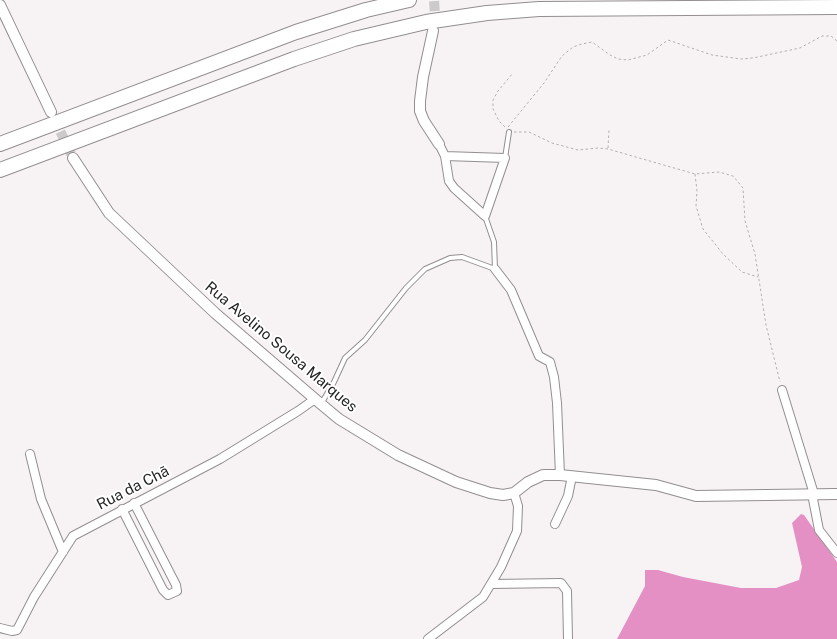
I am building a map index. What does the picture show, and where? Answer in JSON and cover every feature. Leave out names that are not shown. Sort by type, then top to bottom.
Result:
[{"type":"highway","points":[[0,144],[296,32],[366,10],[409,0]]},
{"type":"highway","points":[[0,170],[294,59],[354,39],[426,22],[487,13],[547,9],[837,7]]},
{"type":"street","points":[[0,6],[51,112]]},
{"type":"street","points":[[433,30],[423,77],[420,111],[445,156],[449,181],[454,188],[485,216],[505,158],[445,156]]},
{"type":"street","name":"Rua Avelino Sousa Marques","points":[[73,158],[109,213],[215,314],[339,419],[398,455],[456,482],[490,493],[503,495],[514,493]]},
{"type":"street","points":[[495,269],[510,290],[539,356],[550,362],[558,404],[560,475]]},
{"type":"street","points":[[782,390],[813,494],[819,530],[837,553]]},
{"type":"street","name":"Rua da Chã","points":[[0,628],[16,630],[34,597],[74,536],[220,459],[318,402]]},
{"type":"street","points":[[30,454],[41,499],[63,552]]},
{"type":"street","points":[[428,639],[483,597],[517,531],[518,506],[514,493],[528,482],[543,475],[572,476],[656,485],[702,497],[837,494]]},
{"type":"street","points":[[555,524],[568,496],[572,476]]},
{"type":"street","points":[[122,509],[163,590],[168,595],[176,591],[176,585],[134,503]]},
{"type":"street","points":[[491,584],[561,583],[567,591],[568,639]]},
{"type":"lane","points":[[505,158],[508,130]]},
{"type":"lane","points":[[318,402],[334,382],[345,358],[365,340],[406,288],[425,269],[450,258],[462,257],[495,269],[494,242],[485,216]]},
{"type":"path","points":[[508,130],[562,56],[573,47],[582,44],[592,42],[610,55],[618,59],[628,60],[647,55],[668,40],[712,55],[741,59],[800,48],[822,36],[832,36],[837,41]]},
{"type":"path","points":[[513,72],[493,100],[493,109],[499,122],[508,130],[529,132],[552,143],[578,150],[608,149],[695,174],[720,172],[733,176],[743,188],[745,221],[755,254],[766,325],[782,390]]},
{"type":"path","points":[[608,149],[609,130]]},
{"type":"path","points":[[695,174],[696,206],[703,229],[723,254],[742,272],[759,277]]},
{"type":"shaded area","points":[[801,514],[804,515],[837,562],[837,639],[617,639],[645,586],[645,570],[658,570],[683,577],[741,588],[776,588],[799,580],[802,567],[792,523]]},
{"type":"tunnel","points":[[434,0],[434,26]]},
{"type":"tunnel","points":[[54,118],[73,158]]}]
